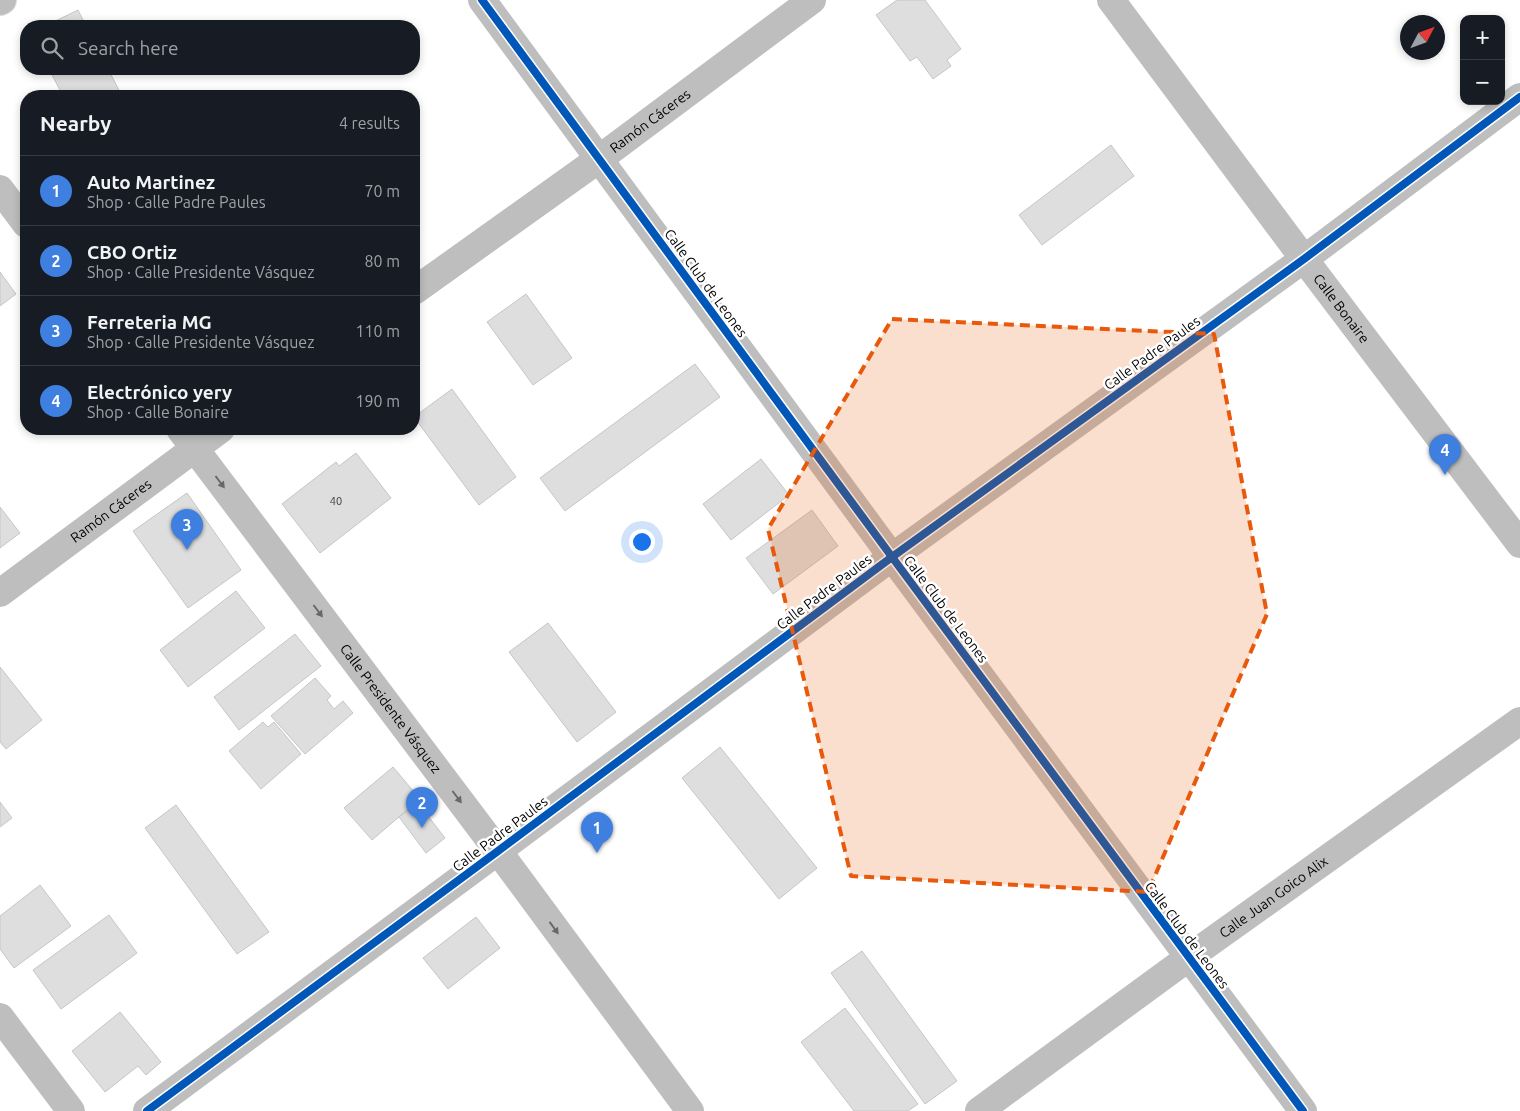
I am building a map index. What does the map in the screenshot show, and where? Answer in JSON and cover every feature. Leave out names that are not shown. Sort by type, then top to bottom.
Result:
[{"type":"street","name":"Calle Club de Leones","points":[[482,0],[1188,958],[1303,1111]]},
{"type":"street","name":"Ramón Cáceres","points":[[420,287],[599,159],[812,0]]},
{"type":"street","name":"Calle Bonaire","points":[[1111,0],[1520,544]]},
{"type":"street","name":"Calle Padre Paules","points":[[147,1111],[892,557],[1304,259],[1520,97]]},
{"type":"street","points":[[0,189],[20,216]]},
{"type":"street","name":"Ramón Cáceres","points":[[0,593],[187,438]]},
{"type":"street","name":"Calle Presidente Vásquez","points":[[187,438],[498,851],[690,1111]]},
{"type":"street","name":"Calle Juan Goico Alix","points":[[979,1111],[1188,958],[1520,721]]},
{"type":"street","points":[[0,1017],[71,1111]]},
{"type":"highlighted area","points":[[892,319],[1214,334],[1267,614],[1148,892],[851,876],[768,529]]},
{"type":"building","points":[[897,0],[925,0],[961,49],[947,60],[951,66],[933,79],[917,57],[910,61],[876,15]]},
{"type":"building","points":[[78,10],[83,20],[57,20]]},
{"type":"building","points":[[52,75],[111,75],[119,90],[60,90]]},
{"type":"building","points":[[1111,145],[1134,176],[1042,245],[1019,215]]},
{"type":"building","points":[[0,272],[16,294],[0,306]]},
{"type":"building","points":[[526,294],[572,358],[533,385],[487,322]]},
{"type":"building","points":[[695,364],[720,397],[565,511],[540,478]]},
{"type":"building","points":[[452,389],[516,477],[479,505],[420,425],[420,413]]},
{"type":"building","points":[[356,453],[391,498],[320,553],[282,504],[336,462],[339,466]]},
{"type":"building","points":[[761,459],[789,495],[731,540],[703,504]]},
{"type":"building","points":[[187,493],[241,570],[188,608],[133,531]]},
{"type":"building","points":[[0,507],[20,533],[0,548]]},
{"type":"building","points":[[812,510],[838,546],[773,594],[746,558]]},
{"type":"building","points":[[236,591],[265,628],[188,687],[160,650]]},
{"type":"building","points":[[548,623],[616,712],[577,742],[509,652]]},
{"type":"building","points":[[295,634],[321,666],[239,730],[214,697]]},
{"type":"building","points":[[0,667],[42,720],[6,749],[0,742]]},
{"type":"building","points":[[315,678],[331,696],[327,700],[334,709],[343,701],[353,713],[305,754],[271,716]]},
{"type":"building","points":[[263,722],[268,727],[274,722],[301,754],[261,789],[229,751]]},
{"type":"building","points":[[720,747],[817,868],[779,899],[682,778]]},
{"type":"building","points":[[393,767],[420,799],[372,840],[344,808]]},
{"type":"building","points":[[0,802],[12,818],[0,827]]},
{"type":"building","points":[[418,803],[445,838],[426,853],[399,817]]},
{"type":"building","points":[[176,805],[269,932],[237,954],[145,828]]},
{"type":"building","points":[[40,885],[71,926],[14,968],[0,949],[0,916]]},
{"type":"building","points":[[109,915],[137,953],[61,1009],[33,970]]},
{"type":"building","points":[[476,917],[500,948],[448,989],[423,958]]},
{"type":"building","points":[[862,951],[957,1081],[925,1104],[831,973]]},
{"type":"building","points":[[845,1008],[918,1104],[908,1111],[854,1111],[801,1042]]},
{"type":"building","points":[[120,1012],[161,1062],[146,1075],[138,1066],[105,1092],[72,1051]]},
{"type":"cycle path","points":[[482,0],[1303,1111]]},
{"type":"cycle path","points":[[147,1111],[892,557],[1304,259],[1520,97]]},
{"type":"place","name":"Electrónico yery","points":[[1445,475]]},
{"type":"place","name":"Ferreteria MG","points":[[187,550]]},
{"type":"place","name":"CBO Ortiz","points":[[422,828]]},
{"type":"place","name":"Auto Martinez","points":[[597,853]]}]
